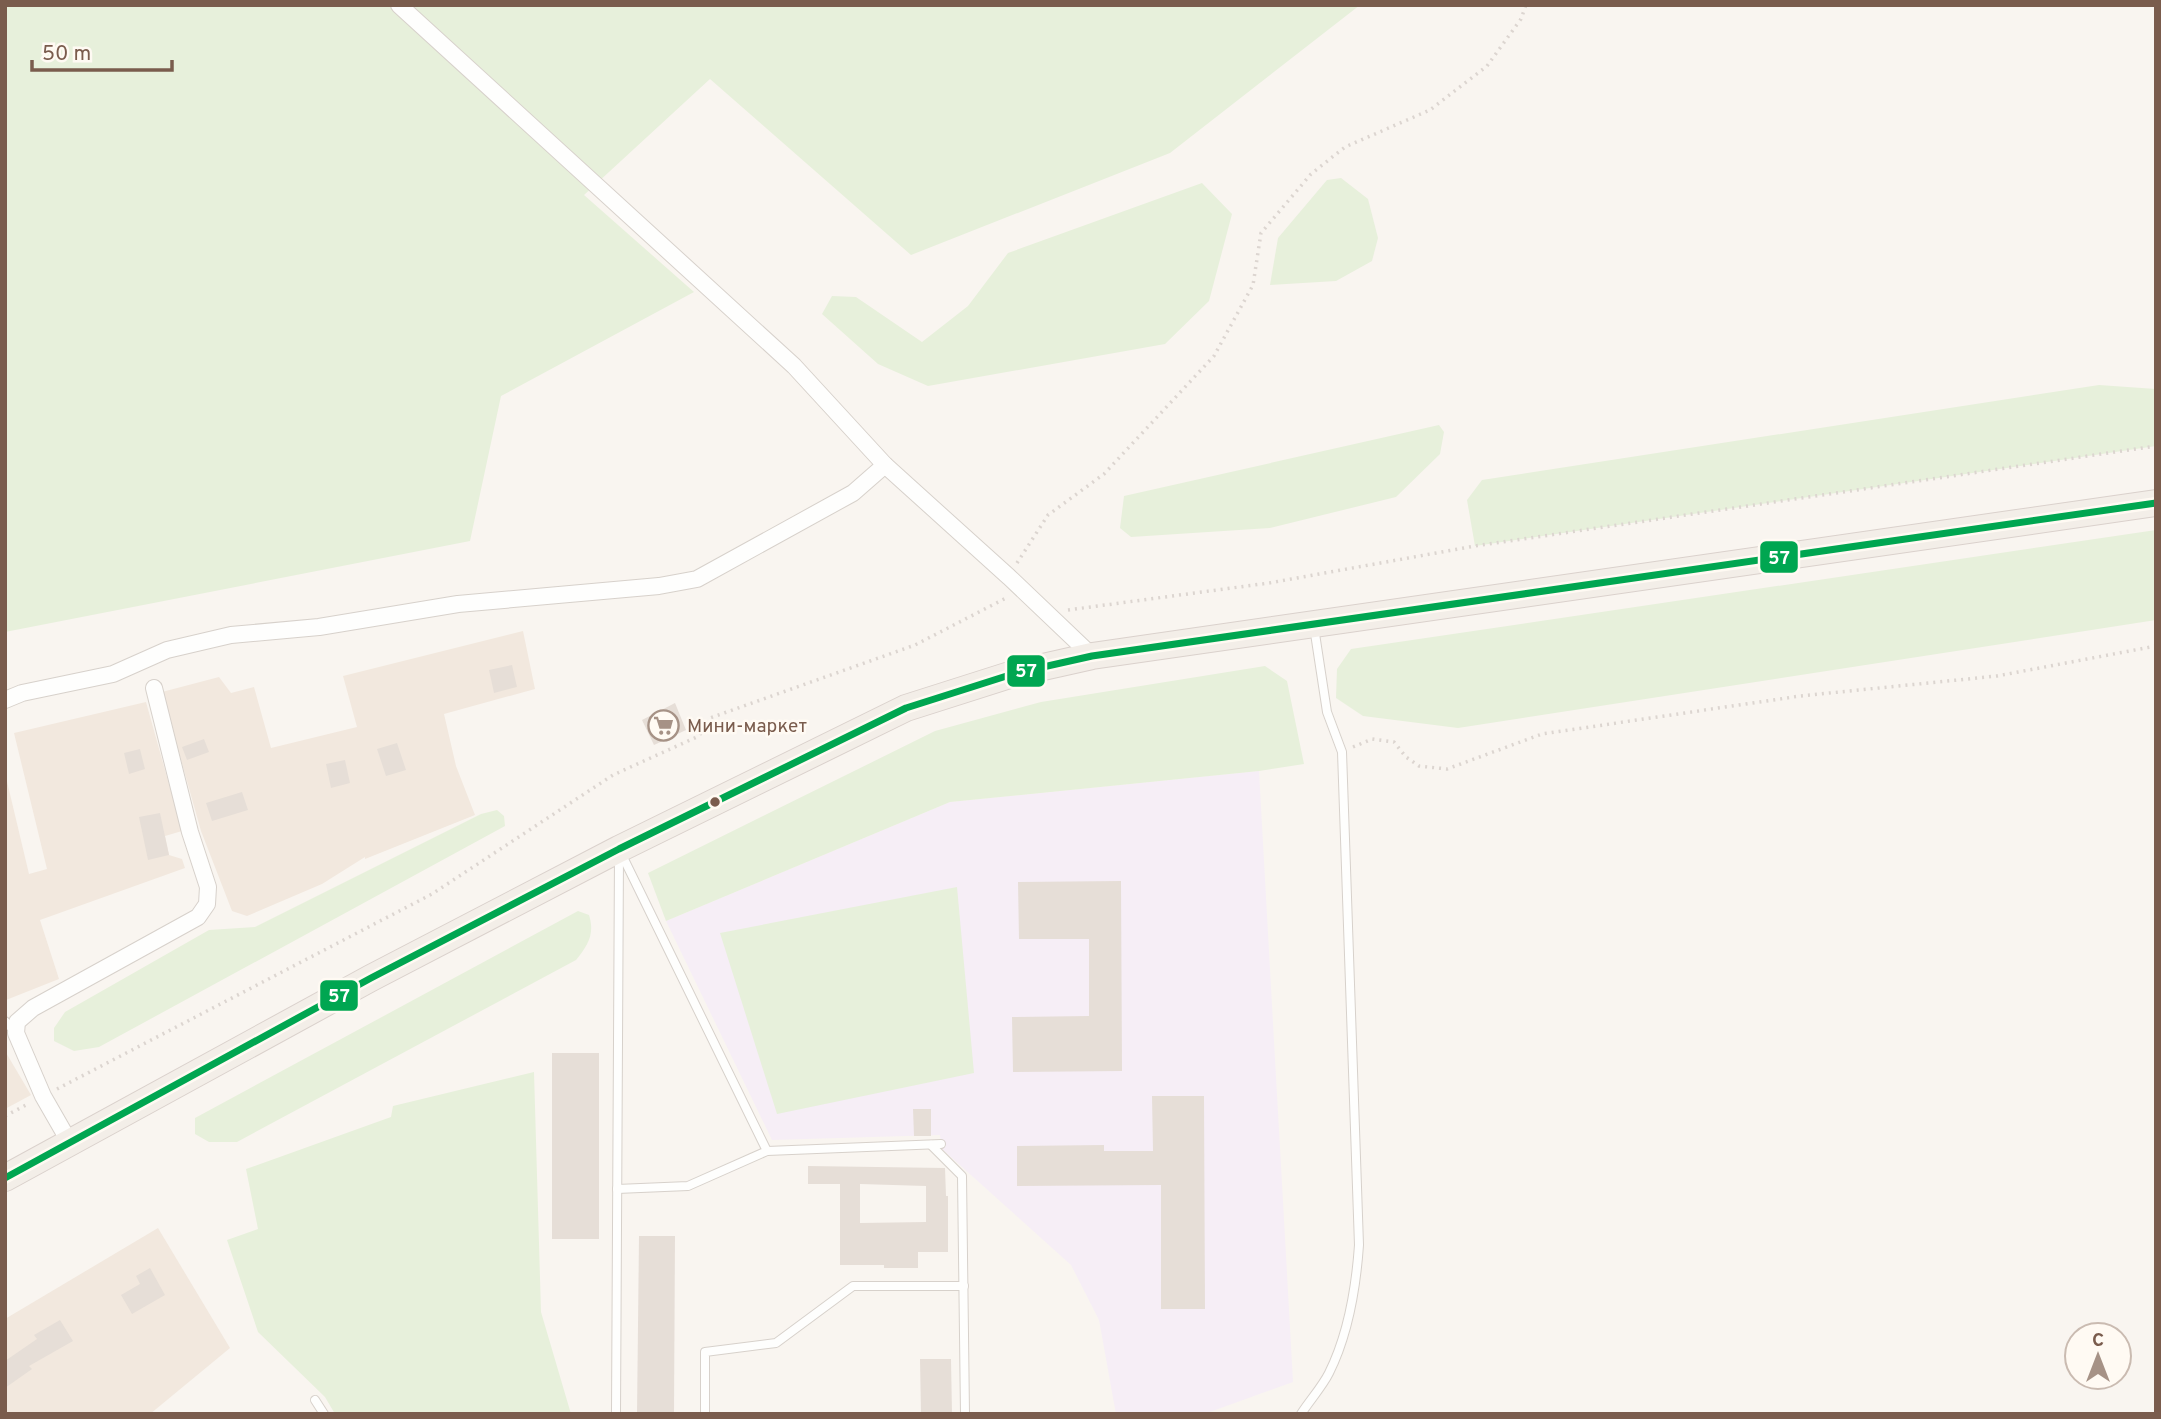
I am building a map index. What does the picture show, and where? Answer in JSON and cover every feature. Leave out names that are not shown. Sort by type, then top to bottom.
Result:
[{"type":"main road","points":[[5,1178],[372,978],[619,849],[906,708],[1016,673],[1092,656],[2156,503]]},
{"type":"street","points":[[399,5],[794,366],[885,465],[1092,656]]},
{"type":"street","points":[[5,700],[22,693],[113,674],[167,650],[231,635],[319,627],[458,604],[659,586],[697,579],[853,493],[885,465]]},
{"type":"street","points":[[70,1143],[43,1096],[11,1027],[33,1008],[198,917],[206,904],[208,887],[190,832],[154,688]]},
{"type":"street","points":[[5,689],[22,693]]},
{"type":"lane","points":[[1301,1414],[1329,1373],[1345,1333],[1357,1283],[1359,1244],[1342,752],[1327,712],[1313,624]]},
{"type":"lane","points":[[619,849],[767,1152]]},
{"type":"lane","points":[[616,1414],[619,849]]},
{"type":"lane","points":[[617,1189],[688,1186],[767,1152],[936,1144],[962,1175],[965,1414]]},
{"type":"lane","points":[[705,1414],[705,1352],[776,1342],[853,1286],[964,1286]]},
{"type":"lane","points":[[315,1400],[324,1414]]},
{"type":"path","points":[[1009,577],[1048,515],[1104,474],[1214,356],[1253,285],[1261,233],[1311,174],[1345,147],[1430,110],[1487,66],[1521,19],[1526,5]]},
{"type":"path","points":[[1046,613],[1269,583],[1475,546],[2156,446]]},
{"type":"path","points":[[5,1116],[432,894],[613,775],[699,736],[710,718],[915,645],[1022,590]]},
{"type":"path","points":[[1342,752],[1372,738],[1394,742],[1406,757],[1419,766],[1447,768],[1542,734],[1800,696],[1997,676],[2156,646]]},
{"type":"shaded area","points":[[523,631],[535,689],[444,714],[456,766],[475,815],[365,857],[322,884],[247,916],[232,911],[201,831],[162,692],[219,677],[231,693],[254,687],[271,748],[357,727],[343,676]]},
{"type":"shaded area","points":[[146,702],[182,831],[165,836],[169,855],[182,859],[185,868],[40,920],[59,979],[6,1000],[5,773],[29,874],[47,869],[14,733]]},
{"type":"shaded area","points":[[1259,771],[1293,1382],[1207,1413],[1116,1414],[1099,1320],[1071,1265],[942,1149],[940,1135],[772,1140],[666,921],[950,802]]},
{"type":"shaded area","points":[[5,1051],[31,1095],[5,1109]]},
{"type":"shaded area","points":[[158,1228],[230,1348],[150,1414],[5,1414],[5,1319]]},
{"type":"green space","points":[[5,5],[1360,5],[1170,153],[911,255],[710,79],[584,195],[694,292],[501,396],[470,541],[5,632]]},
{"type":"green space","points":[[1341,178],[1368,199],[1378,238],[1372,261],[1336,281],[1270,285],[1278,238],[1327,180]]},
{"type":"green space","points":[[1202,183],[1232,214],[1209,301],[1165,344],[928,386],[878,364],[822,314],[832,296],[856,297],[922,342],[968,306],[1008,253]]},
{"type":"green space","points":[[2099,385],[2156,389],[2156,446],[1475,546],[1467,500],[1482,480]]},
{"type":"green space","points":[[1439,425],[1444,432],[1440,454],[1396,497],[1270,528],[1131,537],[1120,528],[1124,496]]},
{"type":"green space","points":[[2156,530],[2156,620],[1458,728],[1363,716],[1336,698],[1337,669],[1351,649]]},
{"type":"green space","points":[[1265,666],[1287,681],[1304,764],[1259,771],[950,802],[666,921],[648,873],[935,731],[1041,702]]},
{"type":"green space","points":[[497,810],[504,816],[505,826],[99,1047],[74,1051],[54,1041],[54,1028],[65,1012],[209,930],[255,927],[481,814]]},
{"type":"green space","points":[[957,887],[974,1073],[777,1114],[720,933]]},
{"type":"green space","points":[[578,911],[589,915],[591,934],[576,960],[237,1142],[209,1142],[195,1134],[195,1118]]},
{"type":"green space","points":[[534,1072],[541,1312],[571,1414],[335,1414],[325,1397],[258,1332],[227,1240],[258,1229],[246,1169],[391,1117],[393,1106]]},
{"type":"building","points":[[512,665],[517,687],[494,693],[489,670]]},
{"type":"building","name":"Мини-маркет","points":[[675,703],[686,730],[654,745],[642,720]]},
{"type":"building","points":[[204,739],[209,752],[187,760],[182,747]]},
{"type":"building","points":[[397,743],[406,770],[386,776],[377,749]]},
{"type":"building","points":[[140,749],[145,769],[129,774],[124,753]]},
{"type":"building","points":[[345,760],[350,783],[331,788],[326,764]]},
{"type":"building","points":[[242,792],[248,810],[212,821],[206,803]]},
{"type":"building","points":[[160,813],[169,855],[148,860],[139,817]]},
{"type":"building","points":[[1121,881],[1122,1071],[1013,1072],[1012,1017],[1089,1016],[1089,939],[1019,939],[1018,882]]},
{"type":"building","points":[[552,1053],[599,1053],[599,1239],[552,1239]]},
{"type":"building","points":[[1152,1096],[1204,1096],[1205,1309],[1161,1309],[1161,1185],[1017,1186],[1017,1146],[1104,1145],[1104,1151],[1153,1151]]},
{"type":"building","points":[[913,1109],[931,1109],[931,1136],[914,1136]]},
{"type":"building","points":[[808,1166],[945,1168],[948,1252],[918,1252],[918,1268],[840,1265],[840,1184],[808,1184]],"holes":[[[860,1184],[926,1186],[926,1222],[860,1223]]]},
{"type":"building","points":[[639,1236],[675,1236],[674,1414],[637,1414]]},
{"type":"building","points":[[150,1268],[165,1295],[132,1314],[121,1295],[140,1284],[136,1276]]},
{"type":"building","points":[[60,1320],[73,1341],[29,1366],[32,1369],[5,1388],[5,1361],[37,1339],[34,1335]]},
{"type":"building","points":[[920,1359],[951,1359],[952,1414],[921,1414]]},
{"type":"transit line","name":"57","points":[[5,1178],[371,978],[619,849],[906,708],[1016,673],[1092,656],[2156,503]]},
{"type":"place","name":"Мини-маркет","points":[[664,725]]}]
